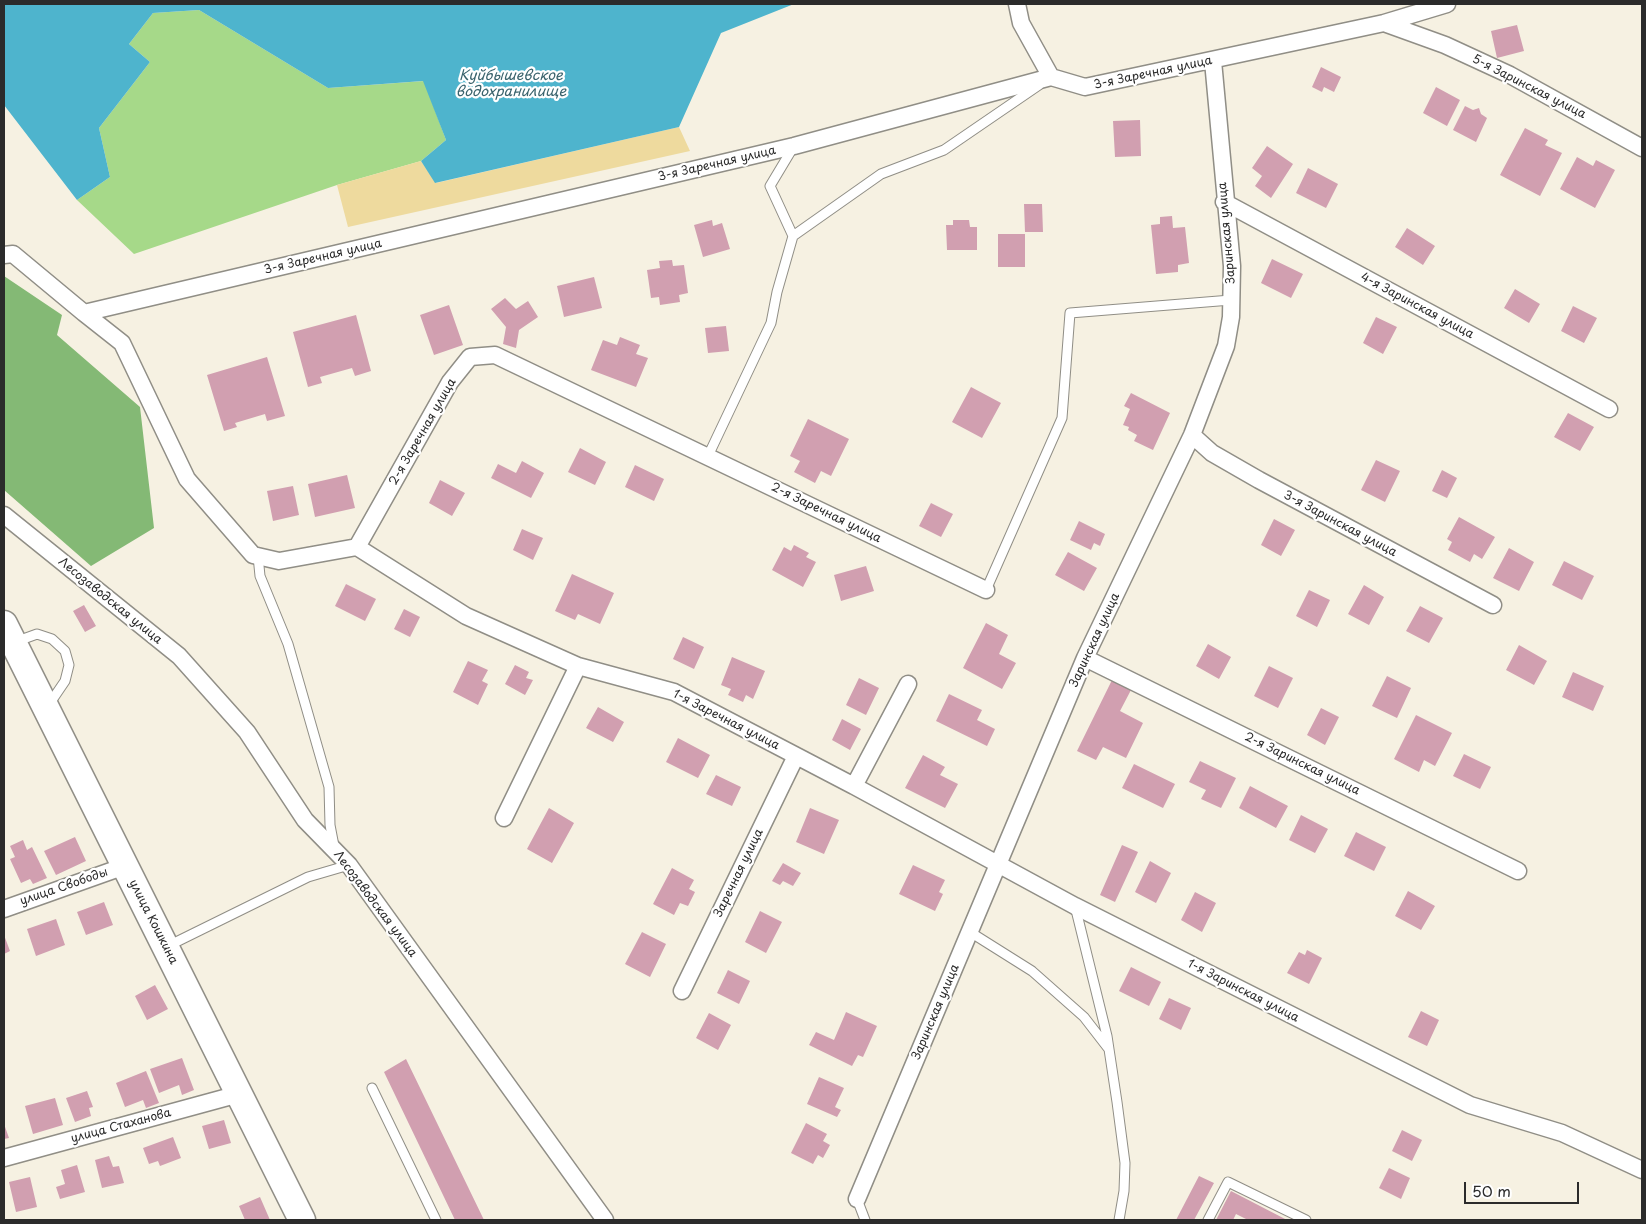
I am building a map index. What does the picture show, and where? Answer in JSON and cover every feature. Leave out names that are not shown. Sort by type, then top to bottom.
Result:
[{"type":"main road","name":"улица Кошкина","points":[[8,633],[302,1220]]},
{"type":"street","points":[[1017,4],[1022,23],[1051,77]]},
{"type":"street","name":"3-я Заречная улица","points":[[84,313],[794,146],[1051,77],[1085,87],[1384,23],[1447,4]]},
{"type":"street","name":"5-я Заринская улица","points":[[1384,23],[1445,45],[1510,75],[1642,148]]},
{"type":"street","name":"Заринская улица","points":[[857,1199],[1085,658],[1192,435],[1226,346],[1231,300],[1232,266],[1224,202],[1213,61]]},
{"type":"street","name":"4-я Заринская улица","points":[[1224,202],[1609,409]]},
{"type":"street","points":[[4,254],[13,254],[122,342],[187,479],[253,555],[279,561],[357,548]]},
{"type":"street","name":"2-я Заречная улица","points":[[357,548],[450,382],[470,357],[495,355],[986,590]]},
{"type":"street","name":"3-я Заринская улица","points":[[1192,435],[1212,453],[1259,480],[1493,605]]},
{"type":"street","name":"Лесозаводская улица","points":[[4,515],[179,656],[247,732],[305,820],[349,865],[605,1220]]},
{"type":"street","name":"1-я Заречная улица","points":[[357,548],[466,616],[578,666],[674,692],[854,786]]},
{"type":"street","name":"2-я Заринская улица","points":[[1085,658],[1518,871]]},
{"type":"street","points":[[504,818],[578,666]]},
{"type":"street","points":[[854,786],[908,684]]},
{"type":"street","name":"Заречная улица","points":[[682,990],[796,756]]},
{"type":"street","name":"1-я Заринская улица","points":[[854,786],[1075,906],[1470,1105],[1562,1133],[1642,1170]]},
{"type":"street","name":"улица Свободы","points":[[4,908],[125,866]]},
{"type":"street","name":"улица Стаханова","points":[[4,1158],[239,1094]]},
{"type":"lane","points":[[708,456],[771,323],[777,292],[793,236],[881,174],[944,150],[1051,77]]},
{"type":"lane","points":[[793,236],[770,186],[794,146]]},
{"type":"lane","points":[[986,590],[1062,418],[1070,313],[1231,300]]},
{"type":"lane","points":[[258,556],[260,576],[288,644],[329,787],[330,825],[334,849]]},
{"type":"lane","points":[[8,633],[37,634],[52,639],[65,651],[69,665],[65,681],[46,708]]},
{"type":"lane","points":[[166,948],[308,877],[349,865]]},
{"type":"lane","points":[[1075,906],[1109,1051],[1125,1163],[1124,1190],[1119,1220]]},
{"type":"lane","points":[[970,932],[1032,971],[1084,1017],[1109,1051]]},
{"type":"lane","points":[[372,1088],[436,1220]]},
{"type":"lane","points":[[1208,1220],[1228,1182],[1306,1220]]},
{"type":"lane","points":[[857,1199],[865,1220]]},
{"type":"green space","points":[[199,10],[328,88],[424,81],[446,140],[421,161],[337,185],[134,254],[77,200],[110,177],[99,128],[150,62],[129,44],[153,13]]},
{"type":"green space","points":[[4,276],[62,315],[57,335],[140,407],[154,528],[91,566],[4,490]]},
{"type":"sand","points":[[679,127],[690,151],[348,227],[337,185],[421,161],[436,183]]},
{"type":"water","name":"Куйбышевское водохранилище","points":[[4,4],[794,4],[721,33],[679,127],[435,183],[421,161],[446,140],[423,81],[328,88],[199,10],[153,13],[129,44],[150,62],[99,128],[110,177],[77,200],[4,105]]},
{"type":"building","points":[[1517,25],[1524,51],[1497,58],[1491,31]]},
{"type":"building","points":[[1321,67],[1341,77],[1334,92],[1324,87],[1322,92],[1312,87]]},
{"type":"building","points":[[1436,87],[1460,100],[1447,126],[1423,113]]},
{"type":"building","points":[[1465,106],[1473,110],[1479,108],[1481,114],[1487,118],[1476,142],[1453,130]]},
{"type":"building","points":[[1140,120],[1141,156],[1115,157],[1113,121]]},
{"type":"building","points":[[1525,128],[1548,140],[1545,145],[1562,153],[1540,196],[1500,175]]},
{"type":"building","points":[[1267,146],[1293,164],[1271,198],[1255,186],[1262,176],[1252,168]]},
{"type":"building","points":[[1577,157],[1593,166],[1596,160],[1615,170],[1595,208],[1560,189]]},
{"type":"building","points":[[1308,168],[1338,184],[1326,208],[1296,193]]},
{"type":"building","points":[[1024,204],[1042,204],[1043,232],[1025,232]]},
{"type":"building","points":[[1172,216],[1173,228],[1185,227],[1189,263],[1178,265],[1178,272],[1156,274],[1151,225],[1160,224],[1160,217]]},
{"type":"building","points":[[712,220],[713,226],[722,223],[730,249],[703,257],[694,225]]},
{"type":"building","points":[[953,220],[969,220],[970,227],[977,227],[977,250],[947,250],[946,225],[953,225]]},
{"type":"building","points":[[1407,228],[1435,246],[1423,265],[1395,247]]},
{"type":"building","points":[[998,234],[1025,234],[1025,267],[998,267]]},
{"type":"building","points":[[1272,259],[1303,274],[1291,298],[1261,283]]},
{"type":"building","points":[[672,260],[673,266],[684,265],[688,293],[679,295],[680,302],[660,305],[659,297],[651,298],[647,270],[660,268],[659,261]]},
{"type":"building","points":[[594,277],[602,308],[564,317],[557,286]]},
{"type":"building","points":[[1515,289],[1540,304],[1529,323],[1504,308]]},
{"type":"building","points":[[505,298],[516,309],[528,301],[538,317],[519,330],[516,348],[503,344],[506,327],[491,309]]},
{"type":"building","points":[[449,305],[463,345],[434,355],[420,315]]},
{"type":"building","points":[[1573,306],[1597,318],[1584,343],[1561,331]]},
{"type":"building","points":[[356,315],[371,371],[355,376],[352,368],[320,377],[322,383],[308,387],[293,332]]},
{"type":"building","points":[[1376,317],[1397,327],[1383,354],[1363,343]]},
{"type":"building","points":[[726,326],[729,351],[708,353],[705,328]]},
{"type":"building","points":[[620,337],[640,345],[636,354],[648,358],[636,387],[591,370],[603,340],[617,345]]},
{"type":"building","points":[[267,357],[285,416],[267,421],[265,414],[235,423],[237,427],[224,431],[207,375]]},
{"type":"building","points":[[971,387],[1001,403],[982,438],[952,422]]},
{"type":"building","points":[[1131,393],[1170,413],[1153,450],[1134,441],[1137,435],[1128,430],[1129,427],[1123,425],[1130,409],[1124,406]]},
{"type":"building","points":[[1568,413],[1594,427],[1580,451],[1554,437]]},
{"type":"building","points":[[808,419],[849,439],[831,476],[821,471],[815,483],[794,472],[800,461],[790,456]]},
{"type":"building","points":[[580,448],[606,462],[595,485],[568,472]]},
{"type":"building","points":[[1376,460],[1400,471],[1385,502],[1361,490]]},
{"type":"building","points":[[522,461],[544,473],[531,498],[491,478],[498,464],[516,473]]},
{"type":"building","points":[[635,465],[664,479],[654,501],[625,487]]},
{"type":"building","points":[[1442,470],[1457,478],[1447,498],[1432,491]]},
{"type":"building","points":[[347,475],[355,508],[315,517],[308,484]]},
{"type":"building","points":[[440,480],[465,493],[452,516],[429,503]]},
{"type":"building","points":[[293,486],[299,515],[273,521],[267,491]]},
{"type":"building","points":[[931,503],[953,514],[941,537],[919,526]]},
{"type":"building","points":[[1459,517],[1495,537],[1482,559],[1474,554],[1470,562],[1448,550],[1452,542],[1447,539]]},
{"type":"building","points":[[1274,519],[1295,530],[1281,556],[1261,545]]},
{"type":"building","points":[[1079,521],[1105,534],[1100,546],[1094,543],[1091,550],[1070,540]]},
{"type":"building","points":[[522,529],[543,538],[533,560],[513,550]]},
{"type":"building","points":[[794,545],[809,553],[806,557],[816,562],[803,587],[772,570],[784,547],[791,551]]},
{"type":"building","points":[[1509,548],[1534,562],[1519,591],[1493,578]]},
{"type":"building","points":[[1068,552],[1097,568],[1084,591],[1055,575]]},
{"type":"building","points":[[1564,561],[1594,576],[1582,600],[1552,585]]},
{"type":"building","points":[[866,566],[874,591],[841,601],[834,575]]},
{"type":"building","points":[[572,574],[614,593],[600,624],[578,614],[575,620],[555,611]]},
{"type":"building","points":[[346,584],[376,599],[365,621],[335,606]]},
{"type":"building","points":[[1364,585],[1384,597],[1369,625],[1348,614]]},
{"type":"building","points":[[1309,590],[1330,600],[1317,627],[1296,616]]},
{"type":"building","points":[[84,605],[96,626],[85,632],[73,611]]},
{"type":"building","points":[[1420,606],[1443,618],[1429,643],[1406,631]]},
{"type":"building","points":[[404,609],[420,617],[410,637],[394,629]]},
{"type":"building","points":[[986,623],[1008,635],[999,654],[1016,663],[1002,689],[963,668]]},
{"type":"building","points":[[683,637],[704,647],[694,669],[673,659]]},
{"type":"building","points":[[1208,644],[1231,657],[1219,679],[1196,666]]},
{"type":"building","points":[[1519,645],[1547,661],[1534,685],[1506,670]]},
{"type":"building","points":[[732,657],[765,671],[753,699],[746,695],[743,702],[728,695],[731,689],[721,685]]},
{"type":"building","points":[[468,661],[488,670],[482,681],[488,684],[478,705],[453,692]]},
{"type":"building","points":[[515,665],[529,672],[526,678],[533,680],[525,695],[505,684]]},
{"type":"building","points":[[1269,666],[1293,678],[1278,708],[1254,696]]},
{"type":"building","points":[[1573,672],[1604,686],[1593,711],[1562,697]]},
{"type":"building","points":[[1387,676],[1411,688],[1397,718],[1372,706]]},
{"type":"building","points":[[859,678],[879,688],[866,715],[846,705]]},
{"type":"building","points":[[1112,680],[1131,690],[1120,711],[1143,723],[1126,758],[1103,747],[1096,760],[1077,751]]},
{"type":"building","points":[[949,694],[982,710],[977,720],[995,729],[987,746],[936,721]]},
{"type":"building","points":[[598,707],[624,722],[613,742],[586,728]]},
{"type":"building","points":[[1321,708],[1339,717],[1325,745],[1307,735]]},
{"type":"building","points":[[1416,715],[1452,733],[1435,766],[1424,760],[1419,772],[1394,759]]},
{"type":"building","points":[[842,719],[861,729],[850,750],[832,740]]},
{"type":"building","points":[[678,738],[710,755],[698,778],[666,762]]},
{"type":"building","points":[[1464,754],[1491,767],[1480,789],[1453,776]]},
{"type":"building","points":[[923,755],[945,767],[940,775],[958,784],[945,808],[905,788]]},
{"type":"building","points":[[1200,761],[1236,778],[1221,808],[1201,799],[1206,790],[1189,782]]},
{"type":"building","points":[[1134,764],[1175,784],[1163,808],[1122,788]]},
{"type":"building","points":[[716,775],[741,787],[732,806],[706,794]]},
{"type":"building","points":[[1250,786],[1288,806],[1276,828],[1239,808]]},
{"type":"building","points":[[549,808],[574,823],[552,863],[527,849]]},
{"type":"building","points":[[810,808],[839,820],[824,854],[796,842]]},
{"type":"building","points":[[1301,815],[1328,829],[1315,853],[1289,840]]},
{"type":"building","points":[[1356,832],[1386,847],[1374,871],[1344,856]]},
{"type":"building","points":[[75,837],[86,861],[56,875],[44,851]]},
{"type":"building","points":[[23,840],[27,850],[32,847],[47,878],[33,884],[30,879],[21,883],[10,859],[15,857],[10,846]]},
{"type":"building","points":[[1122,845],[1138,852],[1115,902],[1100,895]]},
{"type":"building","points":[[1150,861],[1171,873],[1156,903],[1135,892]]},
{"type":"building","points":[[783,863],[801,873],[793,886],[783,881],[780,885],[772,881]]},
{"type":"building","points":[[913,865],[945,880],[939,892],[943,894],[935,911],[899,894]]},
{"type":"building","points":[[672,868],[694,880],[689,889],[695,892],[688,906],[680,903],[674,915],[653,904]]},
{"type":"building","points":[[1408,891],[1435,906],[1421,930],[1395,916]]},
{"type":"building","points":[[1195,892],[1216,903],[1202,932],[1181,920]]},
{"type":"building","points":[[104,902],[113,925],[86,935],[77,912]]},
{"type":"building","points":[[760,911],[782,922],[766,953],[745,942]]},
{"type":"building","points":[[56,919],[65,945],[36,956],[27,929]]},
{"type":"building","points":[[642,932],[666,944],[650,977],[625,964]]},
{"type":"building","points":[[4,935],[10,951],[4,954]]},
{"type":"building","points":[[1307,950],[1322,958],[1309,984],[1287,973],[1299,952],[1305,955]]},
{"type":"building","points":[[1131,967],[1161,982],[1149,1006],[1119,991]]},
{"type":"building","points":[[728,970],[750,981],[739,1004],[717,993]]},
{"type":"building","points":[[155,985],[168,1009],[147,1020],[135,996]]},
{"type":"building","points":[[1169,998],[1191,1008],[1181,1030],[1159,1019]]},
{"type":"building","points":[[1421,1011],[1439,1020],[1427,1046],[1408,1037]]},
{"type":"building","points":[[846,1012],[877,1026],[863,1057],[858,1055],[852,1066],[809,1045],[816,1032],[834,1040]]},
{"type":"building","points":[[709,1013],[731,1025],[718,1050],[696,1038]]},
{"type":"building","points":[[182,1058],[194,1090],[182,1095],[179,1085],[159,1093],[150,1069]]},
{"type":"building","points":[[406,1059],[484,1220],[455,1220],[384,1072]]},
{"type":"building","points":[[146,1071],[159,1103],[146,1108],[143,1100],[125,1107],[116,1083]]},
{"type":"building","points":[[819,1077],[844,1088],[835,1107],[841,1110],[837,1117],[807,1104]]},
{"type":"building","points":[[87,1091],[93,1107],[89,1108],[91,1116],[75,1122],[66,1098]]},
{"type":"building","points":[[55,1098],[63,1125],[33,1134],[25,1106]]},
{"type":"building","points":[[224,1120],[231,1143],[209,1149],[202,1126]]},
{"type":"building","points":[[806,1123],[827,1134],[823,1141],[830,1145],[823,1158],[818,1155],[813,1164],[791,1153]]},
{"type":"building","points":[[4,1124],[9,1138],[4,1139]]},
{"type":"building","points":[[1402,1130],[1422,1140],[1412,1161],[1392,1151]]},
{"type":"building","points":[[173,1137],[181,1158],[160,1166],[158,1161],[149,1164],[143,1148]]},
{"type":"building","points":[[109,1156],[113,1167],[119,1166],[124,1183],[102,1188],[95,1160]]},
{"type":"building","points":[[77,1165],[85,1192],[60,1199],[56,1187],[65,1184],[61,1170]]},
{"type":"building","points":[[1389,1168],[1410,1178],[1401,1199],[1379,1188]]},
{"type":"building","points":[[1199,1176],[1214,1183],[1194,1220],[1176,1220]]},
{"type":"building","points":[[30,1177],[37,1207],[16,1212],[9,1182]]},
{"type":"building","points":[[1231,1191],[1287,1220],[1248,1220],[1236,1214],[1233,1220],[1216,1220]]},
{"type":"building","points":[[260,1197],[270,1220],[245,1220],[239,1206]]}]
